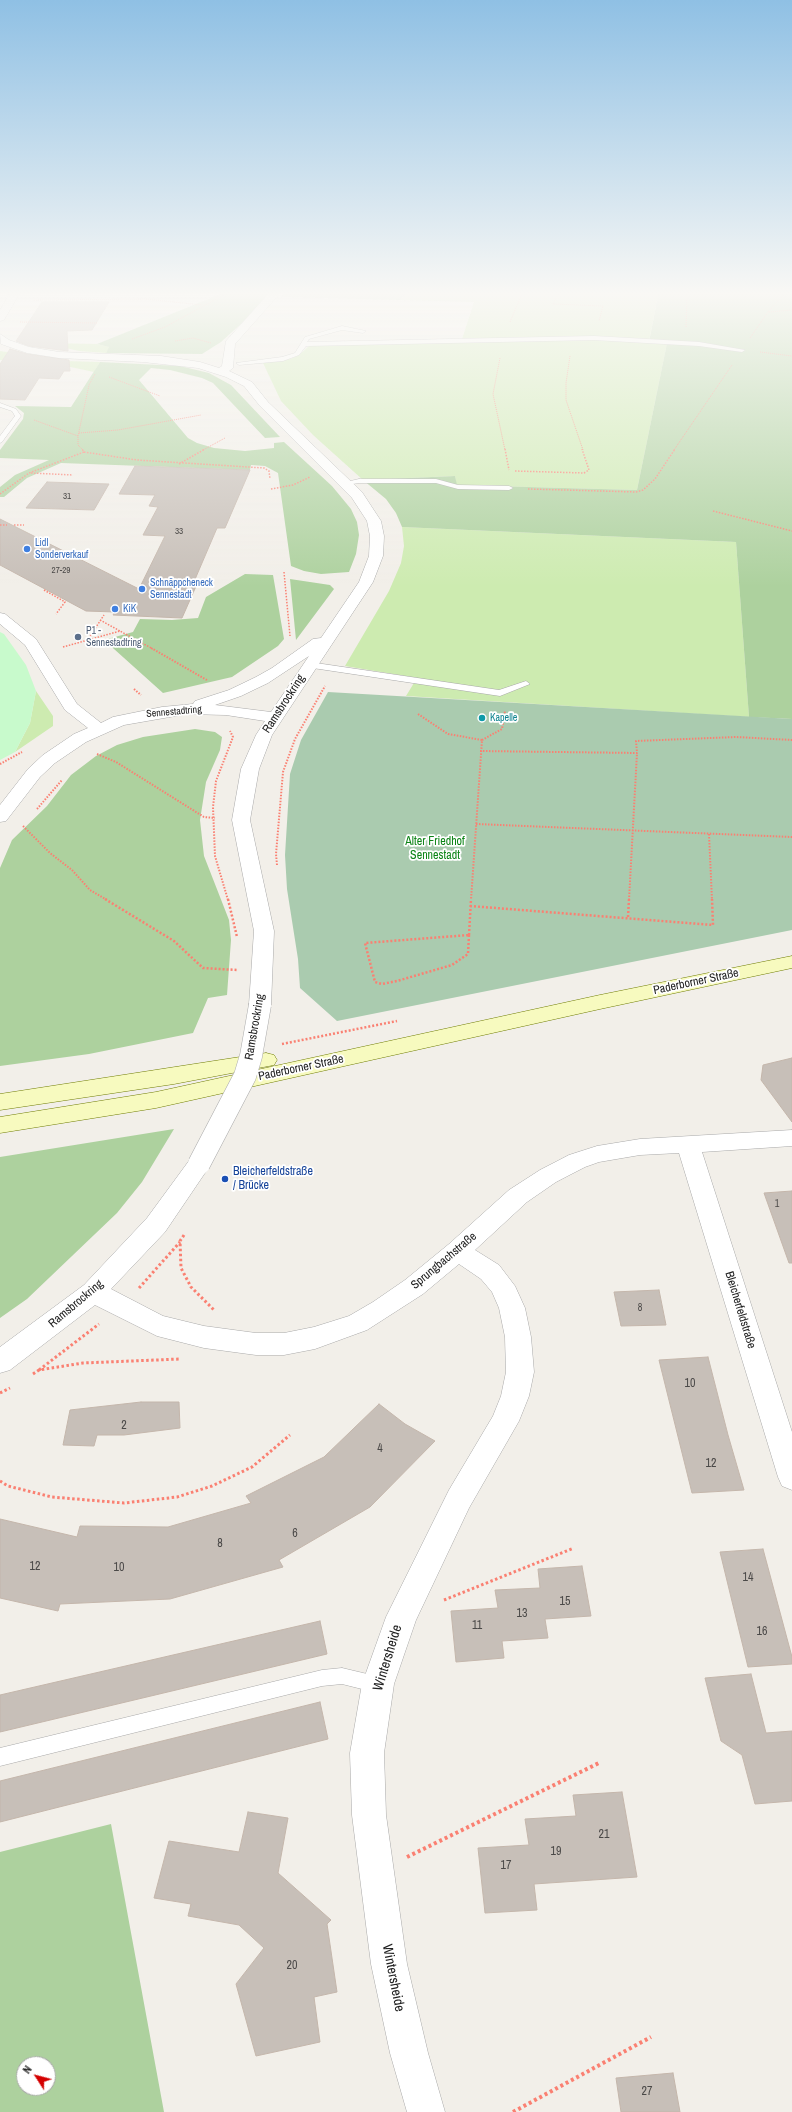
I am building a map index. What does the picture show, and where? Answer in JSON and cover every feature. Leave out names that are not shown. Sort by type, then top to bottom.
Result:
[{"type":"main road","name":"Paderborner Straße","points":[[0,1125],[156,1100],[600,1002],[792,962]]},
{"type":"main road","name":"Paderborner Straße","points":[[0,1102],[174,1076],[600,1002]]},
{"type":"street","name":"Ramsbrockring","points":[[0,1362],[93,1292],[156,1225],[199,1164],[222,1124],[245,1076],[251,1056],[260,1005],[264,931],[241,820],[250,769],[264,735],[366,582],[376,556],[374,521],[367,508],[346,484],[264,404],[252,390]]},
{"type":"street","points":[[0,617],[31,642],[71,707],[98,729]]},
{"type":"street","name":"Ramsbrockring","points":[[162,712],[211,701],[247,688],[278,671],[310,649],[338,624]]},
{"type":"street","name":"Sennestadtring","points":[[0,817],[34,773],[49,759],[71,743],[98,729],[131,718],[162,712],[205,709],[275,717]]},
{"type":"street","name":"Sprungbachstraße","points":[[93,1292],[157,1325],[178,1332],[256,1344],[284,1344],[315,1338],[364,1319],[414,1288],[458,1251],[518,1196],[548,1176],[577,1161],[613,1151],[688,1143],[792,1138]]},
{"type":"street","name":"Bleicherfeldstraße","points":[[688,1143],[792,1476]]},
{"type":"street","name":"Wintersheide","points":[[426,2112],[409,2053],[389,1964],[369,1815],[367,1753],[378,1684],[400,1617],[459,1499],[505,1422],[515,1396],[520,1372],[518,1337],[514,1316],[502,1286],[490,1272],[458,1251]]},
{"type":"lane","points":[[0,405],[14,410],[18,416],[0,441]]},
{"type":"lane","points":[[346,484],[359,481],[436,481],[458,487],[509,488]]},
{"type":"lane","points":[[309,666],[500,693],[526,684]]},
{"type":"lane","points":[[500,693],[506,702]]},
{"type":"lane","points":[[0,1757],[322,1678],[342,1676],[378,1684]]},
{"type":"path","points":[[84,452],[78,445],[78,436],[88,390]]},
{"type":"path","points":[[143,390],[160,396]]},
{"type":"path","points":[[494,390],[493,394],[509,470],[509,488],[636,492],[643,490],[654,478],[715,390]]},
{"type":"path","points":[[509,470],[584,472],[589,470],[566,400],[566,390]]},
{"type":"path","points":[[79,433],[118,430],[201,414]]},
{"type":"path","points":[[18,416],[45,423],[78,436]]},
{"type":"path","points":[[179,464],[225,438]]},
{"type":"path","points":[[0,494],[29,473],[84,452],[137,460],[179,464],[264,468],[269,471],[270,479]]},
{"type":"path","points":[[29,473],[73,475]]},
{"type":"path","points":[[713,511],[792,531]]},
{"type":"path","points":[[0,524],[7,525]]},
{"type":"path","points":[[14,525],[24,526]]},
{"type":"path","points":[[284,572],[290,633],[289,642]]},
{"type":"path","points":[[44,590],[65,602],[56,614]]},
{"type":"path","points":[[87,641],[104,615]]},
{"type":"path","points":[[100,620],[209,681]]},
{"type":"path","points":[[63,646],[87,641],[120,631]]},
{"type":"path","points":[[278,868],[276,854],[283,772],[295,739],[320,695]]},
{"type":"path","points":[[418,714],[448,734],[482,740],[502,728],[506,702]]},
{"type":"path","points":[[224,730],[230,732]]},
{"type":"path","points":[[628,917],[637,753],[636,742],[736,737],[792,740]]},
{"type":"path","points":[[469,936],[365,943],[375,982],[382,984],[397,981],[452,965],[468,954],[480,751],[482,740]]},
{"type":"path","points":[[100,750],[94,753],[116,762],[204,817],[241,820]]},
{"type":"path","points":[[480,751],[637,753]]},
{"type":"path","points":[[32,814],[63,779]]},
{"type":"path","points":[[21,824],[50,853],[72,870],[90,890],[174,941],[203,968],[238,970]]},
{"type":"path","points":[[476,824],[792,837]]},
{"type":"path","points":[[470,906],[713,924],[709,834]]},
{"type":"path","points":[[274,1046],[399,1021]]},
{"type":"path","points":[[187,1229],[180,1241],[181,1268],[190,1287]]},
{"type":"path","points":[[28,1377],[39,1370],[84,1363],[120,1360]]},
{"type":"path","points":[[0,1393],[16,1384]]},
{"type":"path","points":[[0,1481],[8,1486],[52,1497],[124,1503],[177,1497],[212,1486],[252,1467],[290,1435]]},
{"type":"path","points":[[400,1617],[574,1548]]},
{"type":"path","points":[[376,1872],[601,1762]]},
{"type":"path","points":[[513,2112],[651,2037]]},
{"type":"green space","points":[[82,390],[147,390],[188,438],[197,443],[214,448],[245,451],[274,448],[274,443],[284,442],[332,486],[351,509],[357,522],[359,535],[356,554],[349,572],[321,574],[304,571],[291,566],[278,473],[265,466],[251,465],[250,470],[61,463],[27,478],[4,497],[0,497],[0,487],[15,475],[49,460],[0,458],[0,450],[23,419],[24,413],[15,406],[71,407]]},
{"type":"green space","points":[[219,390],[235,390],[280,437],[265,438]]},
{"type":"green space","points":[[276,390],[657,390],[637,490],[456,485],[455,476],[363,480],[313,435],[281,401]]},
{"type":"green space","points":[[657,390],[792,390],[792,719],[749,717],[736,542],[402,527],[396,513],[386,499],[363,480],[455,476],[457,485],[637,490]]},
{"type":"green space","points":[[402,527],[736,542],[749,717],[406,696],[417,678],[345,666],[389,591],[401,563],[404,546]]},
{"type":"green space","points":[[245,574],[273,575],[284,639],[278,646],[232,677],[163,693],[104,640],[133,632],[140,619],[172,620],[198,618],[206,597]]},
{"type":"green space","points":[[290,579],[330,585],[334,589],[296,640]]},
{"type":"green space","points":[[0,632],[4,634],[26,665],[36,691],[30,723],[15,752],[0,760]]},
{"type":"green space","points":[[36,691],[53,716],[53,726],[15,752],[30,723]]},
{"type":"green space","name":"Alter Friedhof Sennestadt","points":[[328,692],[792,719],[792,930],[337,1021],[300,988],[298,959],[287,889],[285,855],[290,774],[301,740]]},
{"type":"green space","points":[[195,729],[215,732],[222,737],[220,750],[206,782],[200,820],[204,856],[229,920],[231,940],[227,995],[208,998],[193,1033],[89,1054],[0,1066],[0,868],[12,840],[47,806],[71,775],[96,756],[117,745],[143,737]]},
{"type":"green space","points":[[174,1129],[142,1182],[117,1213],[27,1299],[0,1318],[0,1157]]},
{"type":"green space","points":[[111,1824],[164,2112],[0,2112],[0,1852]]},
{"type":"building","points":[[0,390],[32,390],[25,400],[0,399]]},
{"type":"building","points":[[135,466],[250,470],[225,528],[217,528],[193,584],[197,584],[182,618],[113,615],[115,612],[86,611],[0,565],[0,519],[139,589],[165,536],[143,535],[158,507],[149,506],[155,495],[119,494]]},
{"type":"building","points":[[47,482],[109,484],[94,510],[26,508]]},
{"type":"building","points":[[792,1058],[792,1122],[761,1080],[763,1065]]},
{"type":"building","points":[[792,1191],[792,1263],[789,1263],[764,1193]]},
{"type":"building","points":[[659,1290],[666,1325],[621,1326],[614,1292]]},
{"type":"building","points":[[708,1357],[744,1490],[692,1493],[659,1360]]},
{"type":"building","points":[[141,1402],[179,1402],[180,1428],[124,1435],[97,1435],[94,1446],[63,1445],[70,1410]]},
{"type":"building","points":[[379,1404],[405,1424],[435,1441],[370,1507],[279,1560],[283,1567],[170,1599],[60,1604],[58,1611],[0,1598],[0,1519],[77,1537],[80,1526],[168,1527],[251,1503],[246,1496],[324,1457]]},
{"type":"building","points":[[763,1549],[792,1657],[792,1664],[748,1667],[720,1552]]},
{"type":"building","points":[[582,1566],[591,1616],[545,1619],[548,1638],[502,1641],[504,1658],[456,1662],[451,1611],[498,1608],[495,1590],[540,1588],[538,1569]]},
{"type":"building","points":[[320,1621],[327,1654],[0,1732],[0,1695]]},
{"type":"building","points":[[751,1674],[766,1733],[792,1731],[792,1801],[755,1804],[742,1755],[721,1741],[705,1678]]},
{"type":"building","points":[[320,1702],[328,1739],[0,1822],[0,1781]]},
{"type":"building","points":[[622,1792],[637,1877],[534,1884],[537,1910],[485,1913],[478,1848],[529,1845],[525,1819],[576,1816],[573,1795]]},
{"type":"building","points":[[248,1812],[288,1818],[278,1873],[331,1920],[327,1924],[337,1992],[314,1997],[320,2042],[256,2056],[236,1984],[264,1948],[239,1925],[188,1916],[191,1904],[154,1898],[169,1841],[239,1852]]},
{"type":"building","points":[[673,2073],[680,2112],[621,2112],[616,2078]]},
{"type":"place","name":"Lidl Sonderverkauf","points":[[27,549]]},
{"type":"place","name":"Schnäppcheneck Sennestadt","points":[[142,589]]},
{"type":"place","name":"KiK","points":[[115,609]]},
{"type":"place","name":"P1 - Sennestadtring","points":[[78,637]]},
{"type":"place","name":"Kapelle","points":[[482,718]]},
{"type":"place","name":"Bleicherfeldstraße / Brücke","points":[[225,1179]]}]
